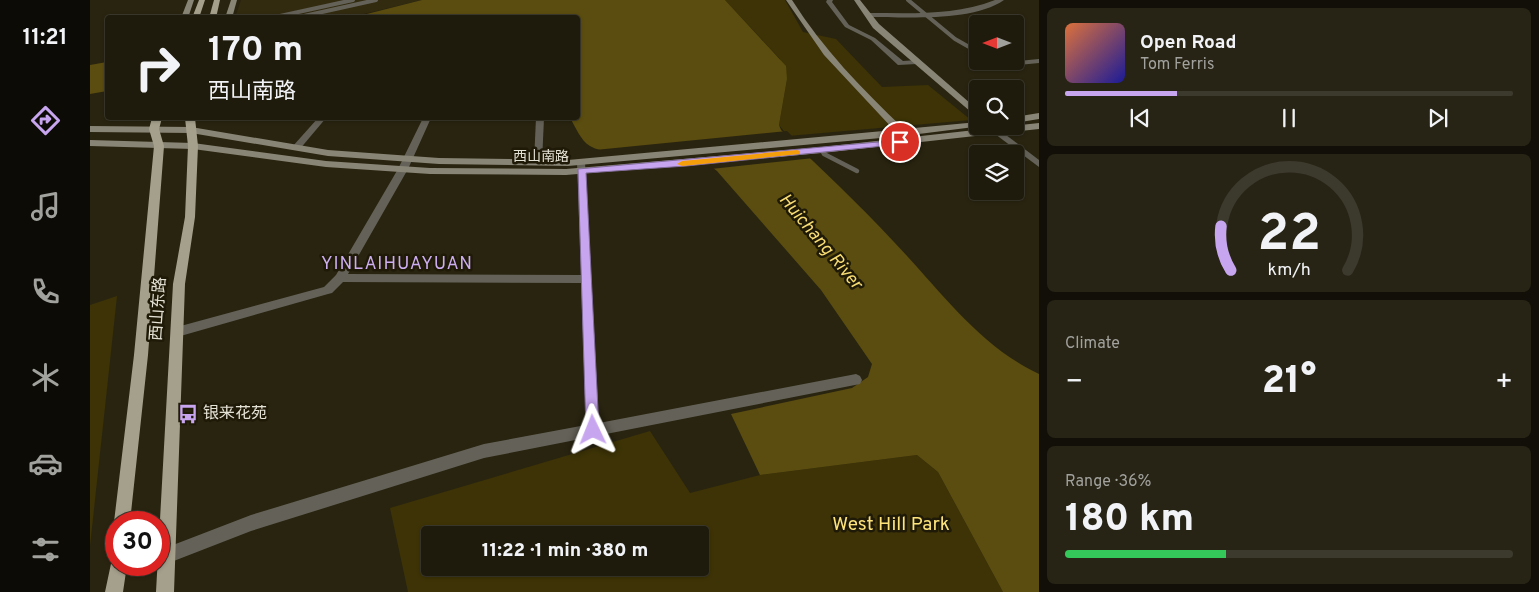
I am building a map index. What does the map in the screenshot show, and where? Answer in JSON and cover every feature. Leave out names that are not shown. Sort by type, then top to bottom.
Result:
[{"type":"main road","points":[[185,15],[191,0]]},
{"type":"main road","points":[[195,15],[202,0]]},
{"type":"main road","points":[[213,15],[217,0]]},
{"type":"main road","points":[[229,15],[234,0]]},
{"type":"main road","points":[[789,0],[826,53],[865,97],[902,132]]},
{"type":"main road","points":[[857,0],[876,26],[969,107]]},
{"type":"main road","points":[[1024,118],[1039,116]]},
{"type":"main road","points":[[90,143],[159,146],[154,129],[156,120]]},
{"type":"main road","points":[[90,129],[154,129],[191,124]]},
{"type":"main road","name":"西山南路","points":[[191,124],[296,148],[328,153],[408,159],[538,162],[581,166]]},
{"type":"main road","name":"西山东路","points":[[168,511],[179,284],[190,217],[193,146],[191,124]]},
{"type":"main road","name":"西山南路","points":[[684,159],[815,141],[969,126]]},
{"type":"main road","name":"西山南路","points":[[1024,127],[1039,126]]},
{"type":"main road","name":"西山南路","points":[[159,146],[193,146],[326,164],[403,169],[581,166],[822,150],[969,132]]},
{"type":"main road","name":"西山东路","points":[[123,511],[141,356],[159,146]]},
{"type":"main road","points":[[114,592],[116,576]]},
{"type":"main road","name":"西山东路","points":[[165,576],[165,592]]},
{"type":"street","points":[[830,0],[828,2],[847,26],[873,38],[901,63],[917,62]]},
{"type":"street","points":[[868,14],[966,12],[1001,0]]},
{"type":"street","points":[[296,148],[320,120]]},
{"type":"street","points":[[177,332],[328,290],[340,278],[403,169],[426,120]]},
{"type":"street","points":[[538,162],[540,120]]},
{"type":"street","points":[[1003,135],[1039,164]]},
{"type":"street","points":[[581,166],[593,430]]},
{"type":"street","points":[[340,278],[586,278]]},
{"type":"street","points":[[170,554],[251,523],[484,451],[856,380]]},
{"type":"lane","points":[[284,15],[354,0]]},
{"type":"lane","points":[[308,15],[376,0]]},
{"type":"lane","points":[[908,0],[956,39],[969,47]]},
{"type":"lane","points":[[1024,63],[1039,62]]},
{"type":"lane","points":[[822,150],[824,154],[857,172]]},
{"type":"shaded area","points":[[241,0],[422,0],[359,15],[236,15]]},
{"type":"green space","points":[[725,0],[785,0],[803,32],[836,39],[882,87],[928,85],[969,120],[788,136],[779,125],[787,79],[780,59]]},
{"type":"green space","points":[[117,296],[90,546],[90,305]]},
{"type":"green space","name":"West Hill Park","points":[[650,431],[690,493],[760,475],[917,455],[938,472],[1003,592],[408,592],[390,508]]},
{"type":"water","name":"Huichang River","points":[[422,0],[725,0],[786,66],[787,79],[779,125],[781,130],[866,213],[961,315],[997,348],[1039,374],[1039,592],[1003,592],[938,472],[917,455],[760,475],[731,414],[852,388],[868,377],[872,364],[821,290],[717,171],[691,155],[670,148],[653,147],[607,151],[590,146],[584,141],[571,120],[580,120],[580,15],[363,15]]},
{"type":"water","points":[[105,62],[105,91],[90,94],[90,65]]},
{"type":"pier","points":[[787,131],[814,158],[711,169],[685,153],[662,149],[608,153],[595,150]]},
{"type":"slow traffic","points":[[682,164],[797,153]]},
{"type":"place","name":"银来花苑","points":[[188,414]]},
{"type":"district","name":"YINLAIHUAYUAN","points":[[397,264]]},
{"type":"route","points":[[593,430],[582,171],[900,142]]}]
